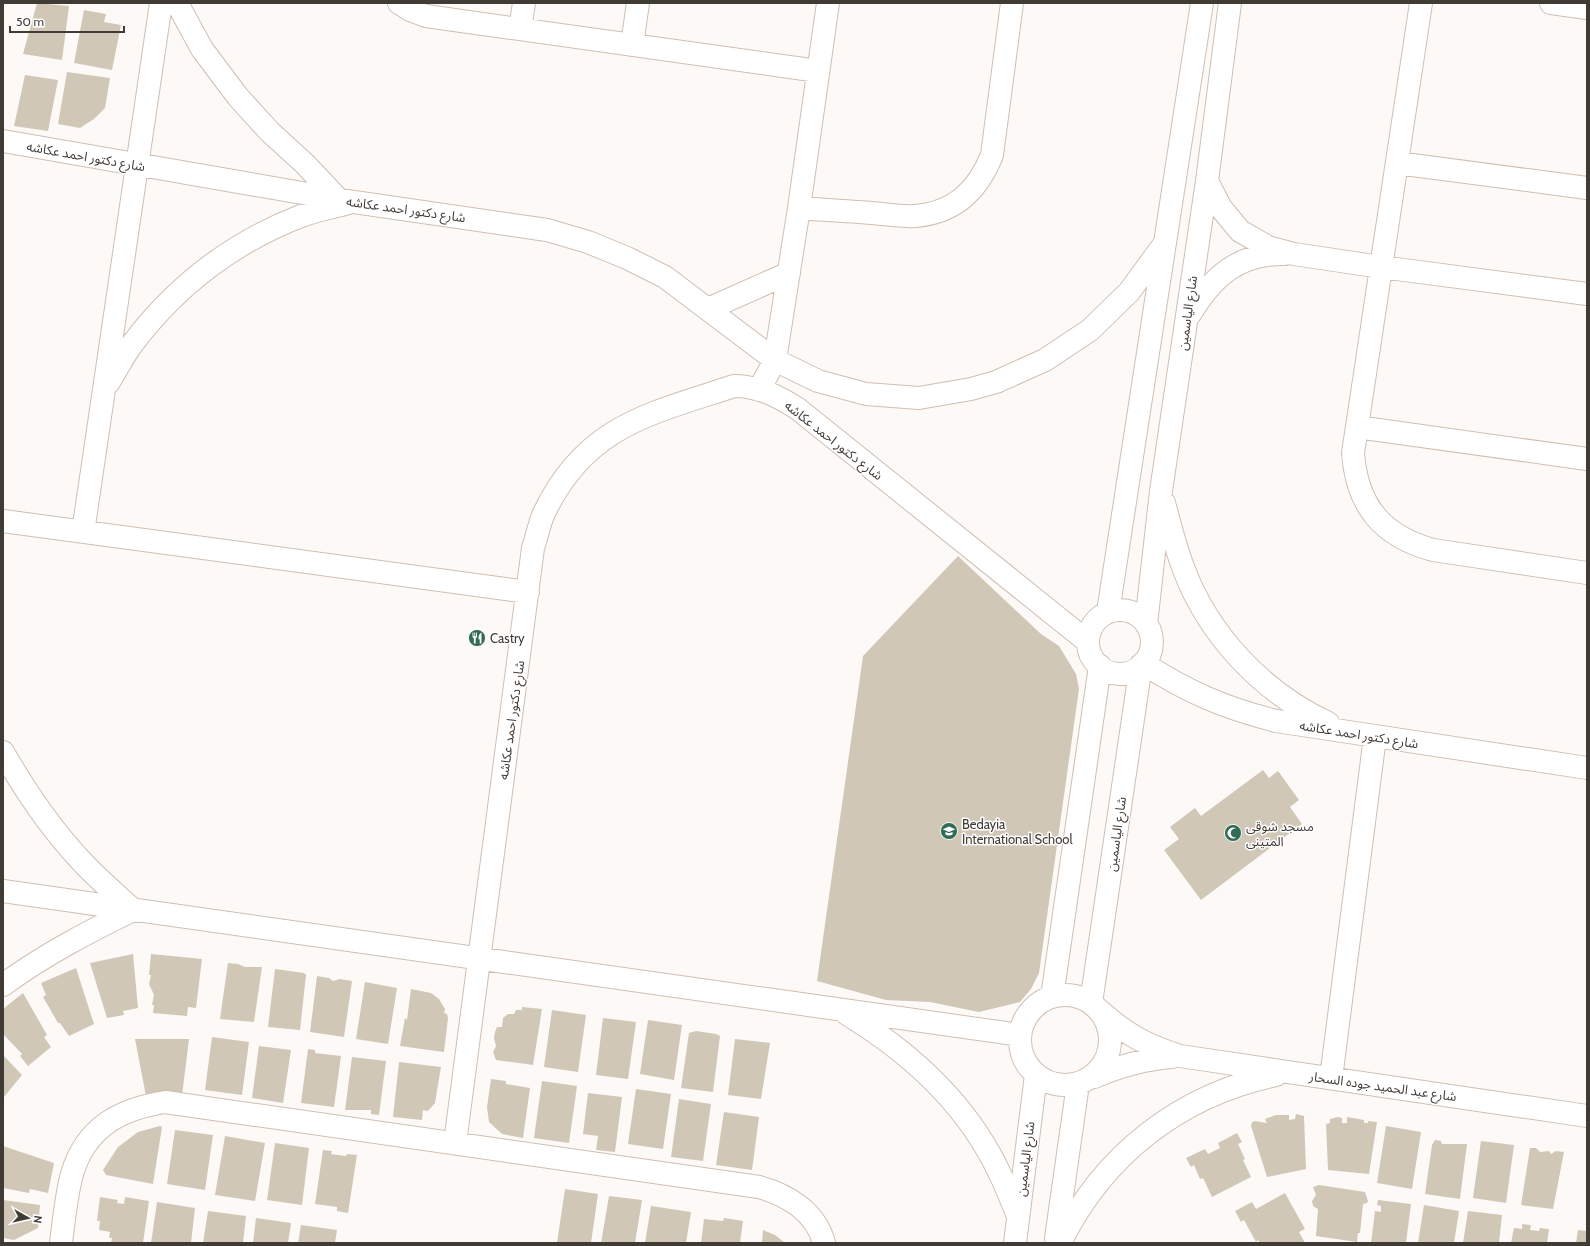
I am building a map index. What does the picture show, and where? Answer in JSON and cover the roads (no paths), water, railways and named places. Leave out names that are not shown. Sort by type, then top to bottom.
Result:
[{"type":"street","points":[[83,532],[136,164],[161,3]]},
{"type":"street","points":[[104,390],[132,344],[167,302],[208,267],[253,238],[302,216],[346,200],[270,132],[238,97],[202,49],[177,3]]},
{"type":"street","points":[[399,3],[410,10],[426,16],[818,71]]},
{"type":"street","points":[[520,28],[524,3]]},
{"type":"street","points":[[632,44],[638,3]]},
{"type":"street","points":[[759,390],[775,360],[799,208],[828,3]]},
{"type":"street","points":[[799,208],[915,216],[938,212],[956,203],[972,190],[985,173],[992,155],[1012,3]]},
{"type":"street","points":[[1108,612],[1202,3]]},
{"type":"street","name":"شارع الياسمين","points":[[1146,624],[1160,491],[1207,181],[1230,3]]},
{"type":"street","points":[[1421,3],[1353,453],[1354,472],[1368,507],[1376,517],[1395,535],[1413,545],[1433,550],[1587,573]]},
{"type":"street","points":[[1551,3],[1587,8]]},
{"type":"street","name":"شارع دكتور احمد عكاشه","points":[[3,141],[346,200],[548,230],[588,242],[627,258],[665,277],[775,360],[818,381],[866,394],[919,398],[971,389],[996,382],[1045,360],[1090,330],[1129,292],[1165,243]]},
{"type":"street","points":[[1397,163],[1587,188]]},
{"type":"street","points":[[1207,181],[1221,208],[1240,231],[1268,247],[1294,254],[1381,267],[1587,294]]},
{"type":"street","points":[[1187,318],[1201,295],[1219,275],[1242,261],[1268,254],[1294,254]]},
{"type":"street","points":[[708,309],[789,273]]},
{"type":"street","name":"شارع دكتور احمد عكاشه","points":[[455,1143],[534,548],[544,514],[560,483],[582,456],[609,434],[640,417],[734,386],[746,386],[785,401],[798,409],[1088,642]]},
{"type":"street","points":[[1357,427],[1587,459]]},
{"type":"street","points":[[1160,491],[1183,567],[1199,603],[1221,636],[1247,666],[1276,693],[1309,714],[1345,731]]},
{"type":"street","points":[[3,521],[528,592]]},
{"type":"street","points":[[1116,610],[1133,613],[1146,624],[1150,632],[1151,644],[1148,656],[1142,664],[1125,673],[1112,672],[1100,666],[1091,656],[1088,635],[1095,621],[1108,612],[1116,610]]},
{"type":"street","name":"شارع دكتور احمد عكاشه","points":[[1142,664],[1202,698],[1239,711],[1276,721],[1587,768]]},
{"type":"street","name":"شارع الياسمين","points":[[1096,1007],[1142,664]]},
{"type":"street","points":[[1052,997],[1100,666]]},
{"type":"street","points":[[1330,1078],[1375,737]]},
{"type":"street","points":[[3,752],[16,775],[51,824],[90,870],[133,910]]},
{"type":"street","points":[[3,891],[1020,1035]]},
{"type":"street","points":[[3,985],[26,968],[78,937],[133,910]]},
{"type":"street","points":[[1072,995],[1096,1007],[1107,1023],[1111,1035],[1110,1048],[1106,1061],[1098,1072],[1083,1082],[1056,1085],[1045,1081],[1028,1067],[1020,1046],[1020,1035],[1025,1020],[1034,1008],[1052,997],[1072,995]]},
{"type":"street","name":"شارع عبد الحميد جوده السحار","points":[[1096,1007],[1122,1030],[1150,1046],[1180,1056],[1587,1116]]},
{"type":"street","points":[[839,1010],[879,1034],[915,1062],[948,1096],[976,1133],[1000,1173],[1018,1216]]},
{"type":"street","name":"شارع عبد الحميد جوده السحار","points":[[1083,1082],[1128,1064],[1150,1058],[1180,1056]]},
{"type":"street","points":[[1060,1243],[1070,1221],[1091,1189],[1116,1161],[1144,1135],[1178,1112],[1214,1093],[1252,1080],[1288,1072]]},
{"type":"street","name":"شارع الياسمين","points":[[1014,1243],[1036,1075]]},
{"type":"street","points":[[1055,1243],[1083,1082]]},
{"type":"street","points":[[60,1243],[72,1174],[78,1158],[90,1140],[104,1125],[122,1113],[142,1106],[165,1102],[765,1188],[777,1192],[796,1202],[812,1218],[824,1243]]},
{"type":"place","name":"Castry","points":[[477,638]]},
{"type":"place","name":"Bedayia International School","points":[[949,831]]},
{"type":"place","name":"مسجد شوقى المتينى","points":[[1233,833]]}]
